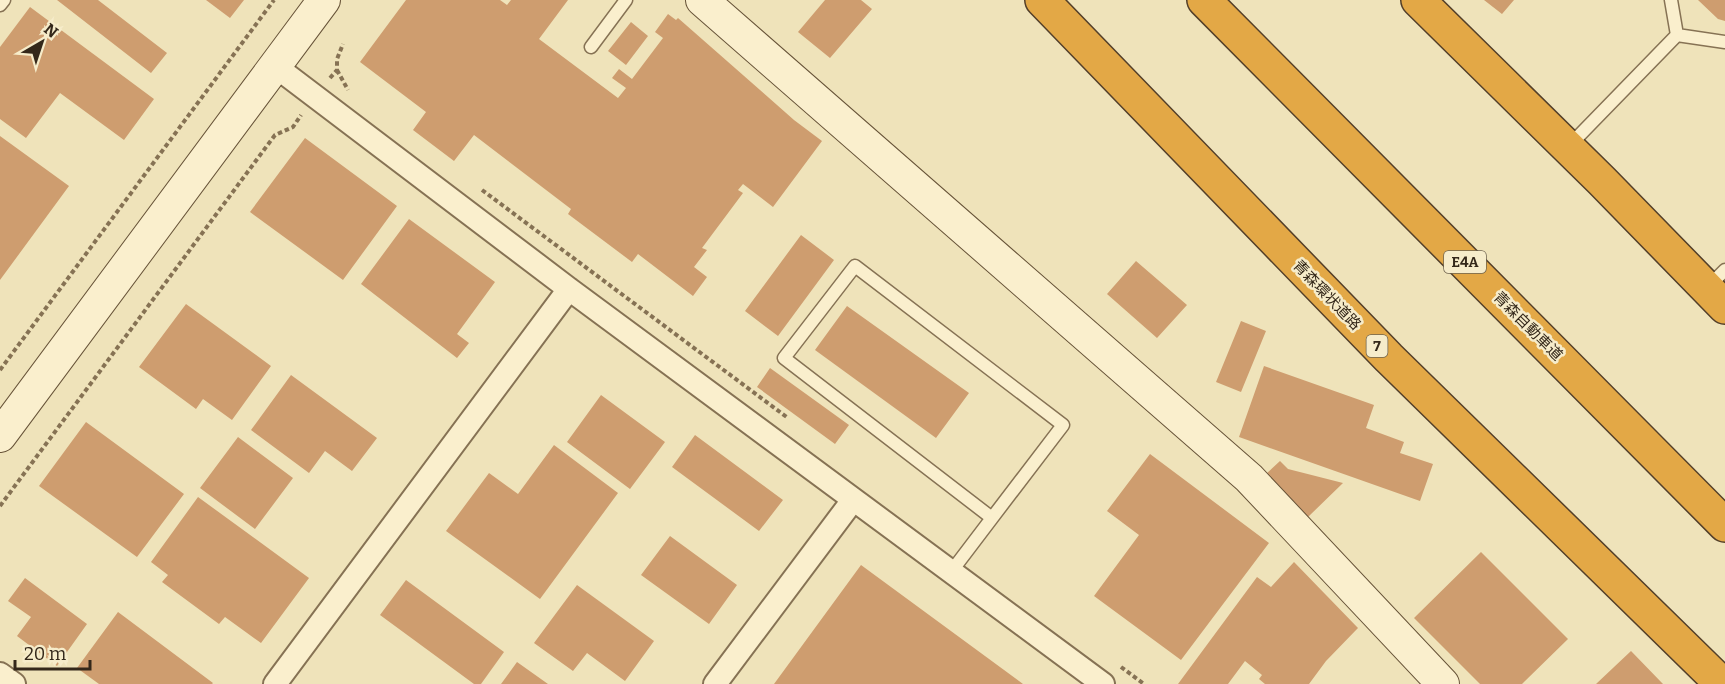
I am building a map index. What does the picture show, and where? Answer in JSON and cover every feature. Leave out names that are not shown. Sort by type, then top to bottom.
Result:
[{"type":"highway","name":"青森環状道路","points":[[1042,0],[1389,358],[1722,684]]},
{"type":"highway","name":"青森自動車道","points":[[1204,0],[1725,525]]},
{"type":"highway","points":[[1418,0],[1568,147],[1719,288]]},
{"type":"street","points":[[0,436],[324,0]]},
{"type":"street","points":[[702,0],[1249,478],[1443,684]]},
{"type":"street","points":[[275,66],[569,289],[1103,684]]},
{"type":"street","points":[[275,684],[569,289]]},
{"type":"street","points":[[716,684],[853,500]]},
{"type":"street","points":[[0,674],[14,684]]},
{"type":"lane","points":[[0,6],[4,0]]},
{"type":"lane","points":[[591,47],[626,0]]},
{"type":"lane","points":[[1671,0],[1677,35]]},
{"type":"lane","points":[[1568,147],[1677,35]]},
{"type":"lane","points":[[1677,35],[1725,42]]},
{"type":"lane","points":[[951,572],[1063,425],[855,266],[784,358],[992,518]]},
{"type":"path","points":[[0,370],[274,0]]},
{"type":"path","points":[[343,44],[337,58],[337,70],[347,89],[357,96]]},
{"type":"path","points":[[0,506],[275,135],[292,127],[337,70]]},
{"type":"path","points":[[481,189],[795,423]]},
{"type":"path","points":[[1116,663],[1144,684]]},
{"type":"building","points":[[57,0],[98,0],[167,53],[151,73]]},
{"type":"building","points":[[206,0],[244,0],[230,18]]},
{"type":"building","points":[[406,0],[500,0],[507,5],[511,0],[568,0],[539,39],[618,98],[626,88],[612,78],[619,69],[632,79],[663,38],[655,32],[668,14],[676,20],[678,18],[794,120],[822,141],[773,207],[743,184],[738,190],[743,193],[702,248],[707,250],[694,267],[707,277],[693,296],[638,254],[632,262],[568,214],[571,209],[474,135],[454,161],[413,130],[426,112],[360,62]]},
{"type":"building","points":[[825,0],[861,0],[872,9],[830,58],[798,32]]},
{"type":"building","points":[[1484,0],[1514,0],[1502,14]]},
{"type":"building","points":[[1698,0],[1725,0],[1725,21],[1718,19]]},
{"type":"building","points":[[30,7],[154,99],[124,140],[60,93],[26,138],[0,119],[0,47]]},
{"type":"building","points":[[631,22],[648,36],[626,65],[608,51]]},
{"type":"building","points":[[0,136],[69,186],[0,280]]},
{"type":"building","points":[[305,138],[397,206],[343,280],[250,212]]},
{"type":"building","points":[[409,219],[495,282],[457,334],[469,343],[457,358],[361,284]]},
{"type":"building","points":[[801,235],[834,260],[778,336],[745,311]]},
{"type":"building","points":[[1136,261],[1187,305],[1157,338],[1107,294]]},
{"type":"building","points":[[186,304],[271,366],[232,420],[203,399],[196,409],[139,367]]},
{"type":"building","points":[[847,306],[969,393],[936,438],[815,350]]},
{"type":"building","points":[[1241,321],[1266,331],[1241,392],[1216,382]]},
{"type":"building","points":[[1264,366],[1374,405],[1366,428],[1404,442],[1400,453],[1433,464],[1420,501],[1239,437]]},
{"type":"building","points":[[770,368],[849,425],[835,444],[757,387]]},
{"type":"building","points":[[291,375],[377,438],[352,471],[325,451],[309,473],[251,430]]},
{"type":"building","points":[[601,395],[665,442],[630,489],[567,442]]},
{"type":"building","points":[[86,422],[184,494],[137,557],[39,486]]},
{"type":"building","points":[[695,435],[783,500],[759,531],[672,467]]},
{"type":"building","points":[[238,437],[293,478],[255,529],[200,488]]},
{"type":"building","points":[[554,445],[618,493],[540,599],[446,531],[489,473],[518,494]]},
{"type":"building","points":[[1150,454],[1269,543],[1181,660],[1094,596],[1139,535],[1107,511]]},
{"type":"building","points":[[1280,461],[1288,469],[1343,483],[1308,517],[1266,474]]},
{"type":"building","points":[[198,497],[309,578],[261,643],[225,617],[219,624],[162,582],[168,575],[151,562]]},
{"type":"building","points":[[670,536],[737,585],[709,624],[641,575]]},
{"type":"building","points":[[1481,552],[1568,639],[1522,684],[1480,684],[1414,618]]},
{"type":"building","points":[[1294,562],[1358,628],[1326,661],[1309,684],[1265,684],[1259,679],[1262,675],[1245,661],[1228,684],[1178,684],[1257,577],[1271,587]]},
{"type":"building","points":[[861,565],[1023,684],[774,684]]},
{"type":"building","points":[[25,578],[87,624],[57,666],[17,636],[31,617],[8,601]]},
{"type":"building","points":[[406,580],[504,652],[481,684],[474,684],[380,615]]},
{"type":"building","points":[[577,585],[654,641],[625,681],[587,653],[573,671],[534,643]]},
{"type":"building","points":[[118,612],[213,683],[99,684],[77,668]]},
{"type":"building","points":[[1631,651],[1663,684],[1596,684]]},
{"type":"building","points":[[517,662],[548,684],[501,684]]}]
